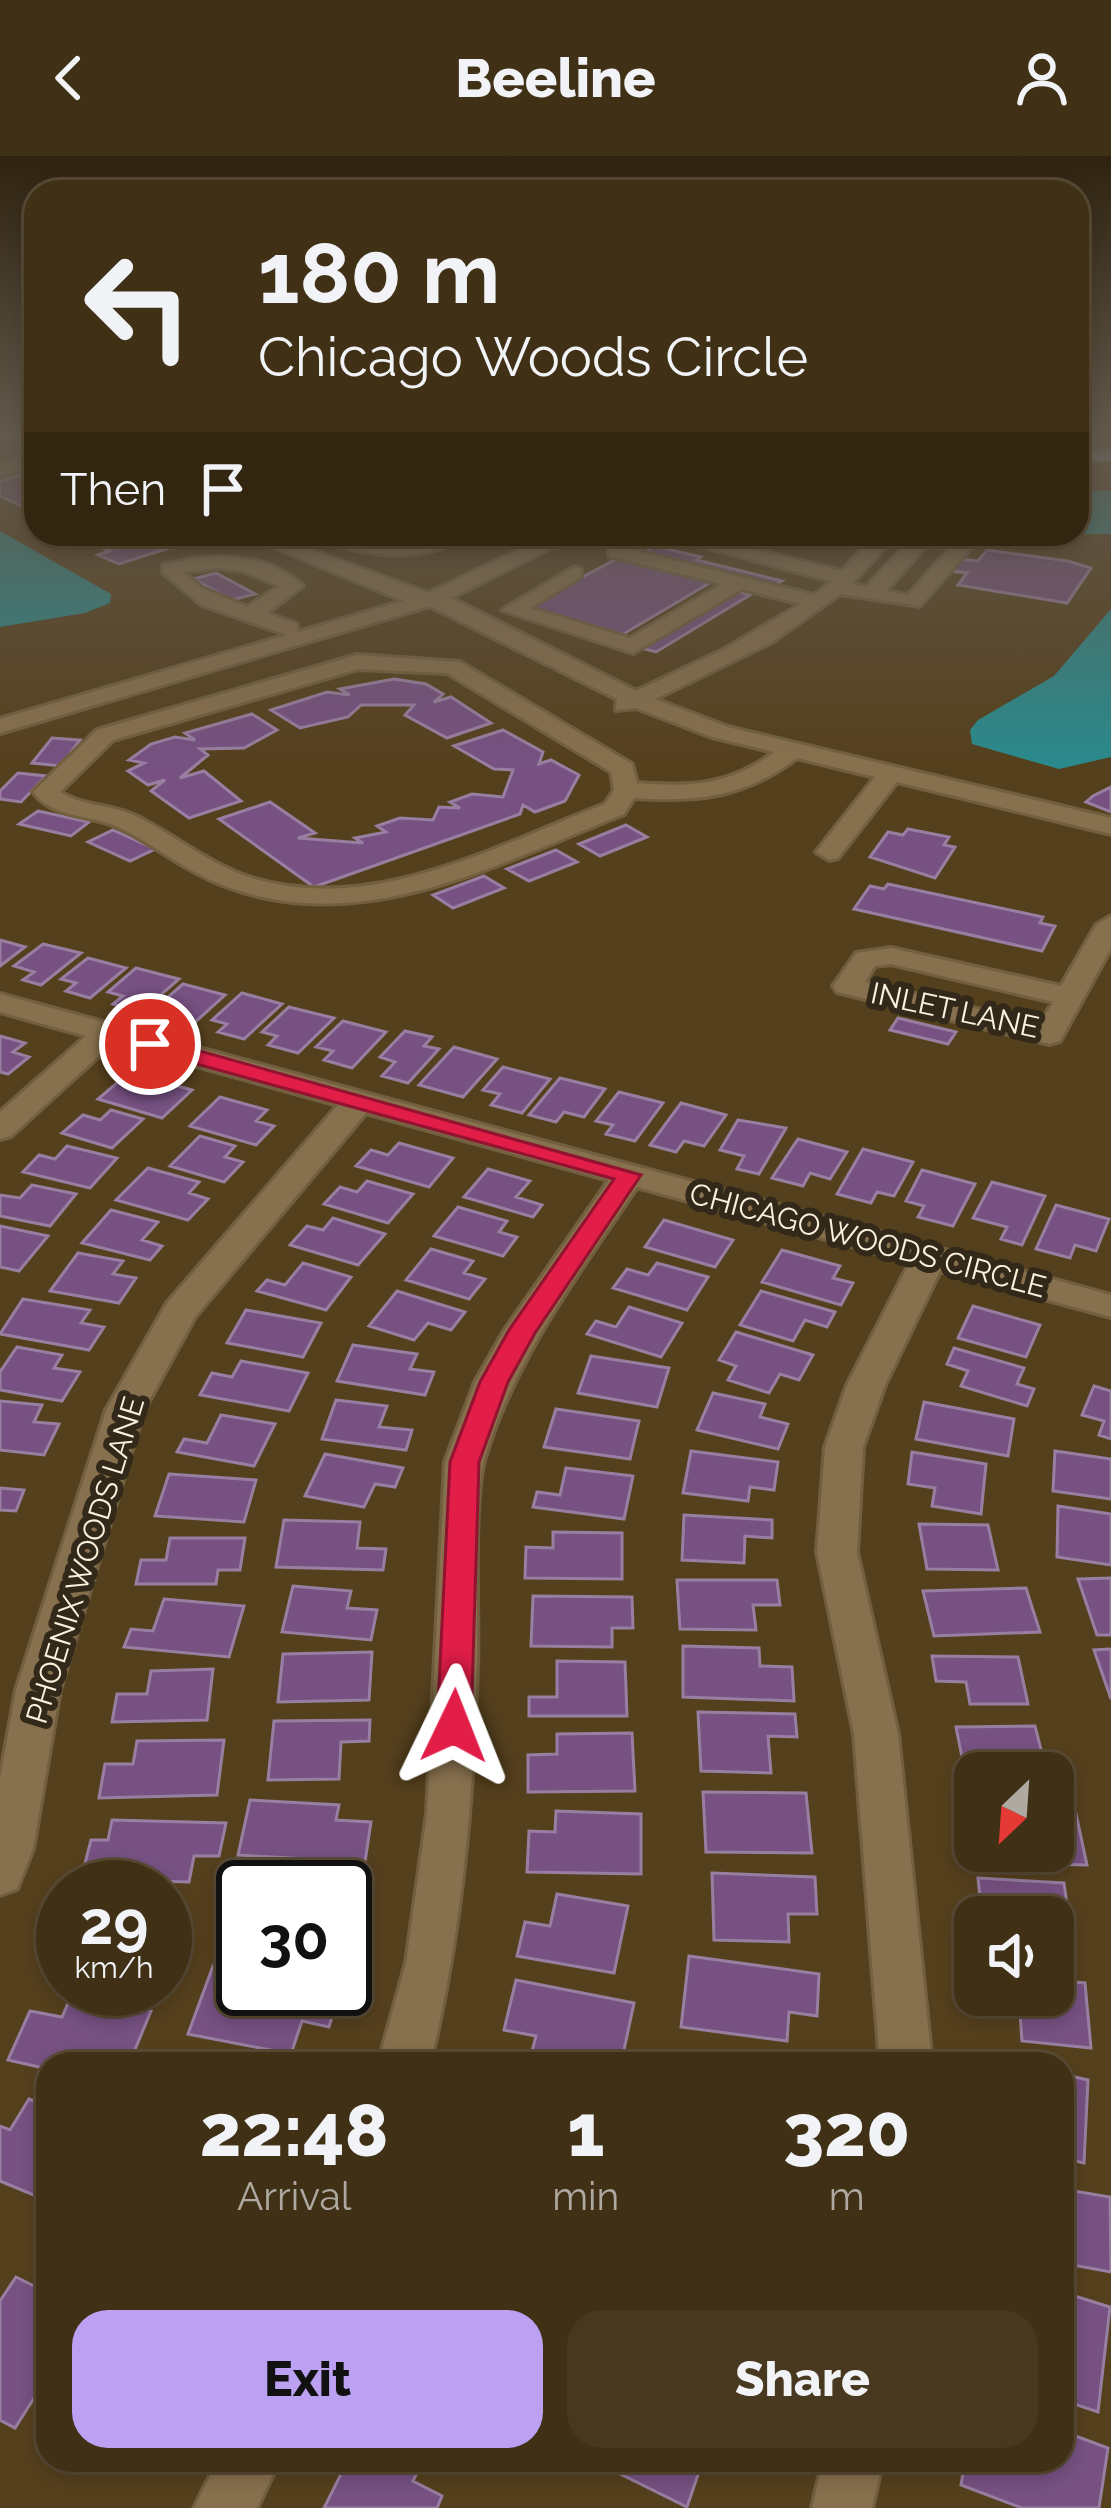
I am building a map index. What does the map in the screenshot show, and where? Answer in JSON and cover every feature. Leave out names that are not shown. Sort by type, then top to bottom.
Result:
[{"type":"street","points":[[281,546],[534,648],[636,700],[779,760]]},
{"type":"street","points":[[262,570],[323,546]]},
{"type":"street","points":[[442,546],[488,558]]},
{"type":"street","points":[[0,708],[414,600],[511,546]]},
{"type":"street","points":[[0,726],[414,600],[515,563],[547,546]]},
{"type":"street","points":[[626,546],[513,610],[633,646],[740,582]]},
{"type":"street","points":[[716,546],[771,559],[831,589]]},
{"type":"street","points":[[771,559],[790,546]]},
{"type":"street","points":[[610,712],[776,628],[831,589],[875,546]]},
{"type":"street","points":[[871,594],[916,546]]},
{"type":"street","points":[[616,552],[740,582],[913,602],[961,550],[955,546]]},
{"type":"street","points":[[254,611],[293,586],[262,570],[205,559],[170,569],[181,584],[226,610],[254,611],[289,629]]},
{"type":"street","points":[[515,563],[540,572],[574,572]]},
{"type":"street","points":[[414,600],[504,657],[610,712],[779,760],[1111,826]]},
{"type":"street","points":[[504,657],[534,648]]},
{"type":"street","points":[[415,662],[452,667],[531,711],[623,769],[626,790],[616,809],[386,893],[298,898],[240,884],[114,813],[69,774],[105,735],[328,667],[415,662]]},
{"type":"street","points":[[626,790],[716,795],[779,760]]},
{"type":"street","points":[[883,783],[1033,826],[1111,836]]},
{"type":"street","points":[[829,852],[883,783]]},
{"type":"street","name":"INLET LANE","points":[[1071,998],[891,956],[866,959],[847,986],[1049,1035],[1071,998],[1111,924]]},
{"type":"street","name":"CHICAGO WOODS CIRCLE","points":[[0,1003],[1111,1306]]},
{"type":"street","points":[[0,1129],[108,1032]]},
{"type":"street","name":"PHOENIX WOODS LANE","points":[[0,1875],[10,1850],[38,1690],[125,1410],[180,1311],[358,1102]]},
{"type":"street","points":[[407,2052],[430,1964],[450,1814],[464,1462],[494,1382],[523,1330],[628,1175]]},
{"type":"street","points":[[905,2052],[876,1734],[837,1552],[844,1447],[866,1385],[930,1256]]},
{"type":"street","points":[[224,2508],[244,2472]]},
{"type":"street","points":[[842,2508],[851,2472]]},
{"type":"water","points":[[0,546],[26,546],[111,594],[110,603],[85,613],[0,627]]},
{"type":"water","points":[[1111,609],[1111,757],[1059,769],[972,744],[970,730],[978,720],[1054,676]]},
{"type":"building","points":[[98,546],[169,548],[119,564],[98,555],[110,551]]},
{"type":"building","points":[[655,546],[782,581],[773,586],[642,554]]},
{"type":"building","points":[[987,550],[1091,568],[1067,603],[958,585],[967,573],[950,571],[960,559],[978,561]]},
{"type":"building","points":[[620,557],[713,581],[620,636],[521,610]]},
{"type":"building","points":[[216,573],[255,594],[232,600],[193,579]]},
{"type":"building","points":[[737,591],[750,595],[656,652],[641,648]]},
{"type":"building","points":[[394,679],[426,684],[443,694],[434,702],[451,697],[491,723],[447,738],[405,715],[414,705],[361,705],[348,717],[300,728],[271,710],[327,692],[350,695],[340,689]]},
{"type":"building","points":[[252,714],[277,730],[244,748],[200,749],[208,755],[180,778],[204,771],[241,801],[189,818],[151,791],[165,780],[148,785],[128,771],[144,763],[129,760],[151,744],[175,737],[195,740],[185,733]]},
{"type":"building","points":[[503,730],[543,752],[539,764],[551,760],[579,775],[565,801],[535,812],[523,805],[520,814],[314,887],[219,819],[270,802],[315,833],[298,838],[363,843],[355,838],[386,832],[377,826],[400,818],[433,820],[439,807],[460,808],[450,802],[472,794],[503,797],[513,770],[494,769],[454,746]]},
{"type":"building","points":[[52,738],[80,740],[61,766],[32,763]]},
{"type":"building","points":[[18,773],[46,776],[21,802],[0,799],[0,791]]},
{"type":"building","points":[[1111,787],[1111,812],[1086,802],[1093,796]]},
{"type":"building","points":[[38,811],[89,822],[71,836],[19,824]]},
{"type":"building","points":[[626,825],[647,837],[600,856],[579,844]]},
{"type":"building","points":[[908,829],[949,837],[944,845],[955,847],[935,878],[870,857],[888,832],[903,835]]},
{"type":"building","points":[[113,830],[155,849],[130,861],[88,842]]},
{"type":"building","points":[[556,850],[577,862],[529,881],[507,869]]},
{"type":"building","points":[[484,876],[504,888],[453,908],[433,895]]},
{"type":"building","points":[[888,884],[1043,917],[1040,923],[1055,926],[1042,951],[854,909],[870,886],[884,889]]},
{"type":"building","points":[[0,940],[25,947],[0,966]]},
{"type":"building","points":[[43,944],[81,953],[41,985],[23,980],[34,972],[14,966]]},
{"type":"building","points":[[88,958],[126,968],[90,998],[66,991],[76,983],[61,979]]},
{"type":"building","points":[[136,968],[179,979],[141,1012],[113,1004],[123,996],[108,992]]},
{"type":"building","points":[[183,984],[225,995],[192,1025],[164,1018],[176,1008],[160,1004]]},
{"type":"building","points":[[242,993],[282,1004],[244,1039],[218,1032],[227,1024],[212,1020]]},
{"type":"building","points":[[289,1007],[334,1018],[298,1053],[268,1045],[277,1036],[262,1032]]},
{"type":"building","points":[[898,1018],[956,1032],[948,1044],[890,1030]]},
{"type":"building","points":[[343,1021],[386,1032],[352,1068],[324,1060],[333,1051],[316,1047]]},
{"type":"building","points":[[405,1031],[432,1037],[424,1046],[439,1049],[408,1083],[382,1076],[395,1062],[380,1057]]},
{"type":"building","points":[[0,1036],[25,1043],[13,1052],[29,1057],[8,1074],[0,1072]]},
{"type":"building","points":[[454,1047],[497,1059],[463,1097],[419,1085]]},
{"type":"building","points":[[503,1067],[550,1079],[522,1113],[491,1105],[500,1094],[483,1090]]},
{"type":"building","points":[[145,1077],[192,1090],[162,1118],[98,1099],[118,1082],[134,1087]]},
{"type":"building","points":[[560,1078],[605,1089],[584,1117],[564,1112],[556,1122],[529,1115]]},
{"type":"building","points":[[619,1092],[663,1103],[635,1141],[606,1134],[613,1125],[596,1121]]},
{"type":"building","points":[[220,1097],[267,1110],[256,1121],[274,1126],[256,1145],[190,1126]]},
{"type":"building","points":[[681,1103],[726,1115],[704,1146],[684,1141],[676,1152],[650,1145]]},
{"type":"building","points":[[111,1110],[143,1119],[112,1148],[62,1133],[83,1115],[100,1120]]},
{"type":"building","points":[[738,1120],[786,1128],[759,1174],[737,1169],[744,1156],[720,1150]]},
{"type":"building","points":[[200,1136],[235,1146],[225,1157],[243,1162],[224,1182],[170,1166]]},
{"type":"building","points":[[798,1139],[847,1152],[830,1179],[810,1173],[803,1186],[772,1178]]},
{"type":"building","points":[[399,1143],[453,1158],[429,1187],[356,1166],[371,1150],[388,1155]]},
{"type":"building","points":[[67,1146],[117,1158],[90,1188],[23,1172],[39,1155],[55,1159]]},
{"type":"building","points":[[863,1149],[913,1162],[894,1196],[877,1192],[871,1203],[837,1194]]},
{"type":"building","points":[[148,1168],[199,1182],[189,1193],[208,1199],[188,1220],[116,1200]]},
{"type":"building","points":[[488,1169],[530,1181],[516,1197],[542,1205],[533,1217],[464,1197]]},
{"type":"building","points":[[922,1170],[975,1184],[953,1226],[918,1217],[924,1206],[906,1201]]},
{"type":"building","points":[[367,1181],[413,1194],[388,1223],[324,1204],[340,1187],[357,1192]]},
{"type":"building","points":[[992,1182],[1045,1196],[1022,1245],[1001,1239],[1007,1227],[973,1218]]},
{"type":"building","points":[[32,1185],[76,1194],[50,1226],[0,1216],[0,1195],[20,1198]]},
{"type":"building","points":[[1056,1205],[1109,1219],[1096,1251],[1075,1245],[1070,1258],[1036,1249]]},
{"type":"building","points":[[458,1207],[507,1221],[499,1232],[517,1237],[503,1256],[434,1236]]},
{"type":"building","points":[[111,1210],[158,1222],[142,1240],[162,1246],[150,1260],[82,1243]]},
{"type":"building","points":[[333,1218],[385,1234],[358,1265],[290,1245],[307,1226],[323,1230]]},
{"type":"building","points":[[664,1220],[733,1240],[715,1267],[645,1247]]},
{"type":"building","points":[[0,1226],[48,1236],[19,1271],[0,1267]]},
{"type":"building","points":[[431,1249],[473,1261],[464,1273],[485,1279],[469,1299],[406,1280]]},
{"type":"building","points":[[782,1250],[840,1266],[833,1278],[853,1283],[841,1305],[762,1282]]},
{"type":"building","points":[[78,1253],[123,1261],[113,1274],[136,1278],[119,1303],[50,1291]]},
{"type":"building","points":[[303,1263],[351,1277],[326,1310],[257,1291],[267,1280],[285,1285]]},
{"type":"building","points":[[657,1263],[708,1277],[687,1310],[613,1288],[627,1269],[648,1275]]},
{"type":"building","points":[[397,1291],[465,1312],[451,1330],[428,1323],[414,1340],[369,1326]]},
{"type":"building","points":[[761,1291],[835,1312],[827,1327],[805,1320],[793,1341],[740,1325]]},
{"type":"building","points":[[23,1299],[90,1310],[81,1323],[104,1327],[89,1350],[0,1334]]},
{"type":"building","points":[[973,1306],[1040,1325],[1026,1357],[958,1338]]},
{"type":"building","points":[[629,1307],[682,1323],[661,1357],[587,1334],[596,1321],[616,1327]]},
{"type":"building","points":[[246,1310],[321,1323],[303,1357],[227,1343]]},
{"type":"building","points":[[736,1332],[813,1355],[799,1380],[780,1374],[769,1393],[728,1380],[736,1366],[719,1360]]},
{"type":"building","points":[[353,1345],[417,1354],[410,1369],[434,1372],[425,1395],[337,1381]]},
{"type":"building","points":[[17,1347],[62,1355],[54,1368],[80,1372],[62,1401],[0,1390],[0,1372]]},
{"type":"building","points":[[954,1348],[1024,1368],[1017,1384],[1034,1389],[1027,1406],[961,1386],[968,1371],[947,1364]]},
{"type":"building","points":[[591,1356],[669,1368],[657,1407],[578,1393]]},
{"type":"building","points":[[241,1361],[308,1373],[289,1411],[200,1395],[212,1373],[232,1377]]},
{"type":"building","points":[[1094,1386],[1111,1391],[1111,1439],[1099,1435],[1104,1421],[1082,1415]]},
{"type":"building","points":[[713,1393],[765,1404],[760,1417],[788,1424],[778,1449],[697,1430]]},
{"type":"building","points":[[336,1400],[387,1406],[379,1427],[412,1430],[406,1450],[322,1439]]},
{"type":"building","points":[[0,1401],[42,1405],[34,1422],[59,1424],[44,1455],[0,1450]]},
{"type":"building","points":[[924,1402],[1014,1419],[1008,1456],[916,1439]]},
{"type":"building","points":[[556,1409],[639,1421],[630,1459],[544,1447]]},
{"type":"building","points":[[221,1415],[275,1424],[254,1466],[177,1452],[184,1439],[207,1443]]},
{"type":"building","points":[[691,1451],[778,1462],[774,1490],[750,1487],[748,1501],[683,1493]]},
{"type":"building","points":[[1055,1451],[1111,1459],[1111,1499],[1053,1491]]},
{"type":"building","points":[[912,1452],[986,1464],[981,1514],[932,1506],[935,1488],[908,1484]]},
{"type":"building","points":[[325,1454],[403,1468],[395,1487],[375,1484],[364,1507],[305,1496]]},
{"type":"building","points":[[566,1468],[633,1476],[624,1519],[533,1507],[537,1492],[560,1495]]},
{"type":"building","points":[[169,1474],[256,1480],[244,1522],[155,1516]]},
{"type":"building","points":[[0,1488],[24,1490],[16,1511],[0,1510]]},
{"type":"building","points":[[1058,1506],[1111,1514],[1111,1565],[1057,1557]]},
{"type":"building","points":[[684,1515],[772,1520],[772,1538],[745,1536],[744,1563],[682,1560]]},
{"type":"building","points":[[284,1520],[360,1522],[357,1548],[386,1549],[383,1570],[276,1567]]},
{"type":"building","points":[[919,1524],[988,1525],[998,1570],[927,1569]]},
{"type":"building","points":[[553,1532],[622,1533],[622,1579],[525,1578],[526,1547],[553,1548]]},
{"type":"building","points":[[170,1538],[245,1538],[240,1570],[218,1570],[216,1584],[136,1584],[141,1560],[166,1560]]},
{"type":"building","points":[[1111,1578],[1111,1635],[1097,1635],[1078,1579]]},
{"type":"building","points":[[677,1580],[777,1580],[780,1605],[753,1605],[756,1630],[680,1629]]},
{"type":"building","points":[[293,1586],[351,1591],[347,1608],[377,1610],[371,1640],[282,1632]]},
{"type":"building","points":[[1026,1588],[1040,1632],[934,1636],[923,1591]]},
{"type":"building","points":[[533,1596],[632,1597],[633,1628],[612,1628],[612,1647],[531,1646]]},
{"type":"building","points":[[164,1599],[244,1606],[229,1657],[124,1647],[131,1629],[153,1631]]},
{"type":"building","points":[[683,1646],[759,1648],[760,1666],[792,1667],[794,1701],[683,1697]]},
{"type":"building","points":[[1111,1649],[1111,1699],[1094,1650]]},
{"type":"building","points":[[372,1652],[369,1700],[278,1702],[283,1654]]},
{"type":"building","points":[[932,1656],[1018,1657],[1028,1704],[970,1704],[966,1682],[936,1681]]},
{"type":"building","points":[[557,1661],[625,1662],[627,1716],[529,1716],[529,1697],[557,1697]]},
{"type":"building","points":[[213,1669],[207,1720],[112,1722],[117,1694],[147,1694],[151,1671]]},
{"type":"building","points":[[698,1712],[795,1714],[797,1737],[768,1736],[771,1773],[701,1771]]},
{"type":"building","points":[[370,1720],[369,1741],[341,1742],[339,1779],[268,1780],[274,1721]]},
{"type":"building","points":[[1035,1726],[1042,1752],[961,1752],[956,1727]]},
{"type":"building","points":[[632,1733],[635,1791],[528,1792],[528,1755],[557,1754],[557,1734]]},
{"type":"building","points":[[224,1740],[217,1795],[99,1798],[105,1764],[133,1764],[137,1741]]},
{"type":"building","points":[[703,1792],[806,1793],[812,1853],[706,1852]]},
{"type":"building","points":[[250,1800],[339,1805],[336,1820],[371,1822],[365,1860],[238,1855]]},
{"type":"building","points":[[1074,1809],[1075,1809],[1087,1865],[1074,1865]]},
{"type":"building","points":[[556,1811],[641,1814],[641,1874],[527,1872],[529,1831],[555,1832]]},
{"type":"building","points":[[112,1820],[226,1823],[219,1856],[194,1856],[192,1866],[192,1860],[86,1860],[91,1840],[108,1840]]},
{"type":"building","points":[[712,1873],[815,1877],[817,1914],[788,1914],[789,1942],[714,1940]]},
{"type":"building","points":[[978,1878],[1064,1883],[1066,1896],[980,1896]]},
{"type":"building","points":[[557,1894],[628,1906],[614,1973],[517,1956],[525,1922],[550,1926]]},
{"type":"building","points":[[689,1956],[819,1974],[817,2016],[789,2012],[787,2041],[681,2027]]},
{"type":"building","points":[[213,1966],[216,2016],[332,2016],[329,2027],[302,2021],[292,2052],[188,2034]]},
{"type":"building","points":[[516,1980],[634,2003],[624,2052],[532,2052],[536,2036],[504,2030]]},
{"type":"building","points":[[1074,1982],[1085,1983],[1091,2048],[1022,2041],[1020,2016],[1074,2016]]},
{"type":"building","points":[[30,2011],[36,2016],[149,2016],[134,2052],[36,2052],[36,2066],[8,2060]]},
{"type":"building","points":[[1074,2077],[1088,2080],[1084,2163],[1074,2161]]},
{"type":"building","points":[[29,2099],[36,2102],[36,2196],[0,2181],[0,2126],[10,2130]]},
{"type":"building","points":[[1074,2191],[1110,2197],[1111,2272],[1074,2265]]},
{"type":"building","points":[[16,2277],[36,2287],[36,2395],[15,2428],[0,2420],[0,2301]]},
{"type":"building","points":[[1074,2296],[1110,2307],[1098,2412],[1074,2404]]},
{"type":"building","points":[[1074,2435],[1108,2448],[1099,2508],[1022,2508],[961,2485],[963,2472],[1074,2472]]},
{"type":"building","points":[[342,2472],[417,2472],[413,2481],[442,2496],[437,2508],[324,2508]]},
{"type":"building","points":[[616,2472],[699,2472],[687,2507]]},
{"type":"route","points":[[150,1044],[628,1175],[523,1330],[494,1382],[464,1462],[454,1726]]}]
